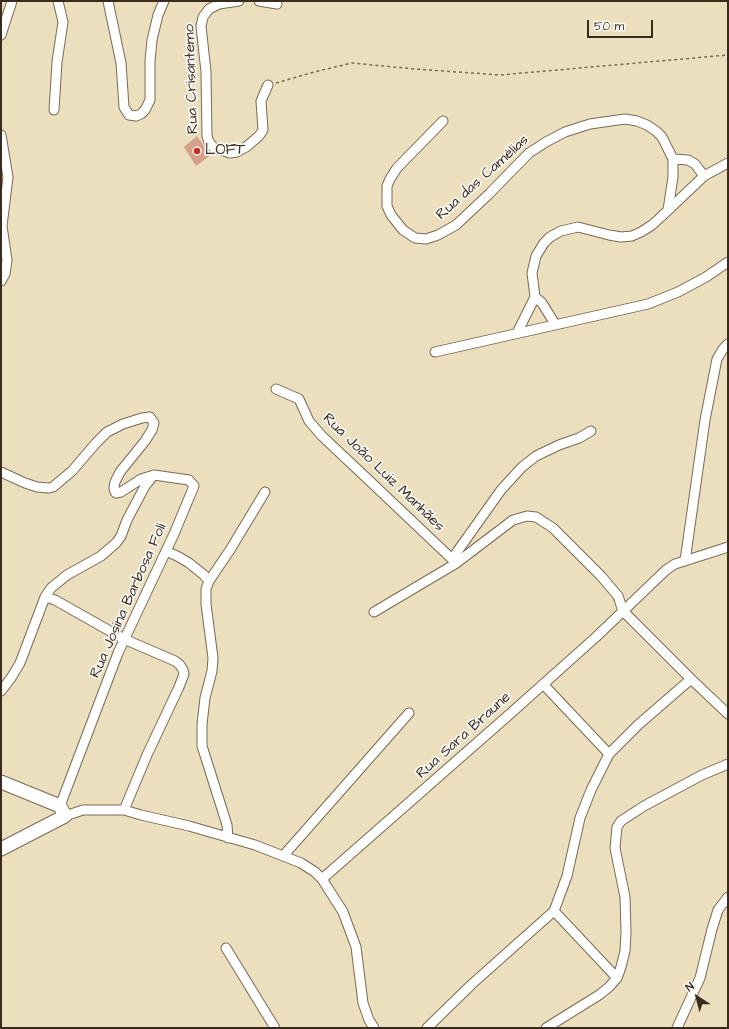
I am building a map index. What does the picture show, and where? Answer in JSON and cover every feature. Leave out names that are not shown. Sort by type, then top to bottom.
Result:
[{"type":"street","points":[[1,35],[12,1]]},
{"type":"street","points":[[54,110],[57,62],[63,22],[58,1]]},
{"type":"street","points":[[108,1],[121,63],[124,107],[129,115],[136,116],[145,110],[150,100],[150,61],[152,40],[158,15],[164,1]]},
{"type":"street","name":"Rua Crisantemo","points":[[239,1],[213,6],[205,13],[201,26],[206,72],[207,136],[209,142],[214,148],[230,153],[237,152],[246,147],[259,136],[263,130],[261,101],[268,85]]},
{"type":"street","points":[[259,1],[277,4]]},
{"type":"street","name":"Rua das Camélias","points":[[443,121],[397,168],[390,179],[388,186],[387,206],[390,215],[403,230],[415,238],[426,239],[438,235],[456,225],[529,153],[546,142],[565,132],[590,124],[625,119],[647,125],[659,134],[669,149],[673,159],[673,177],[668,210]]},
{"type":"street","points":[[1,135],[8,177],[4,190],[2,226],[7,260],[6,274],[1,281]]},
{"type":"street","points":[[673,159],[688,160],[695,164],[704,176]]},
{"type":"street","points":[[517,333],[535,297],[532,282],[532,268],[539,249],[550,237],[565,230],[578,227],[609,236],[632,236],[648,228],[704,176],[728,163]]},
{"type":"street","points":[[435,352],[648,304],[678,292],[706,277],[728,262]]},
{"type":"street","points":[[535,297],[542,303],[555,324]]},
{"type":"street","points":[[685,561],[705,420],[717,360],[723,349],[728,344]]},
{"type":"street","name":"Rua João Luiz Manhães","points":[[276,389],[299,399],[309,421],[322,436],[453,562]]},
{"type":"street","points":[[1,472],[25,484],[37,487],[53,487],[72,471],[107,432],[123,424],[150,417],[154,420],[152,430],[146,441],[120,472],[115,482],[114,491],[116,493],[122,492],[145,477],[154,475]]},
{"type":"street","points":[[453,562],[501,490],[522,467],[536,456],[559,445],[579,438],[591,431]]},
{"type":"street","points":[[1,691],[20,663],[45,597],[51,588],[58,582],[101,556],[116,543],[121,536],[127,520],[145,486],[154,475]]},
{"type":"street","name":"Rua Josina Barbosa Foli","points":[[62,811],[124,639],[166,551],[194,486],[191,481],[185,479],[154,475]]},
{"type":"street","points":[[228,838],[227,825],[202,746],[202,724],[205,698],[214,658],[206,604],[206,589],[209,581],[230,550],[265,492]]},
{"type":"street","points":[[374,612],[453,562],[513,520],[527,516],[536,517],[553,528],[601,576],[618,596],[623,611],[690,679],[728,714]]},
{"type":"street","name":"Rua Sara Braune","points":[[322,879],[396,816],[543,684],[666,570],[675,564],[728,547]]},
{"type":"street","points":[[166,551],[189,563],[204,574],[209,581]]},
{"type":"street","points":[[45,597],[55,600],[124,639],[175,661],[180,665],[184,674],[124,810]]},
{"type":"street","points":[[427,1028],[478,979],[554,911],[567,876],[580,818],[590,790],[609,754],[638,725],[690,679]]},
{"type":"street","points":[[543,684],[609,754]]},
{"type":"street","points":[[284,855],[409,714]]},
{"type":"street","points":[[546,1028],[599,995],[617,978],[625,952],[626,932],[625,897],[615,848],[617,827],[622,821],[644,806],[702,775],[728,764]]},
{"type":"street","points":[[1,782],[62,811],[124,810],[189,826],[284,855],[315,872],[322,879],[343,912],[356,947],[363,1003],[369,1020],[374,1028]]},
{"type":"street","points":[[1,849],[62,811]]},
{"type":"street","points":[[677,1028],[700,978],[718,910],[728,897]]},
{"type":"street","points":[[554,911],[617,978]]},
{"type":"street","points":[[226,948],[275,1028]]},
{"type":"path","points":[[268,85],[352,63],[500,75],[728,55]]},
{"type":"building","name":"LOFT","points":[[197,136],[211,155],[196,166],[184,147]]},
{"type":"place","name":"LOFT","points":[[197,151]]}]
